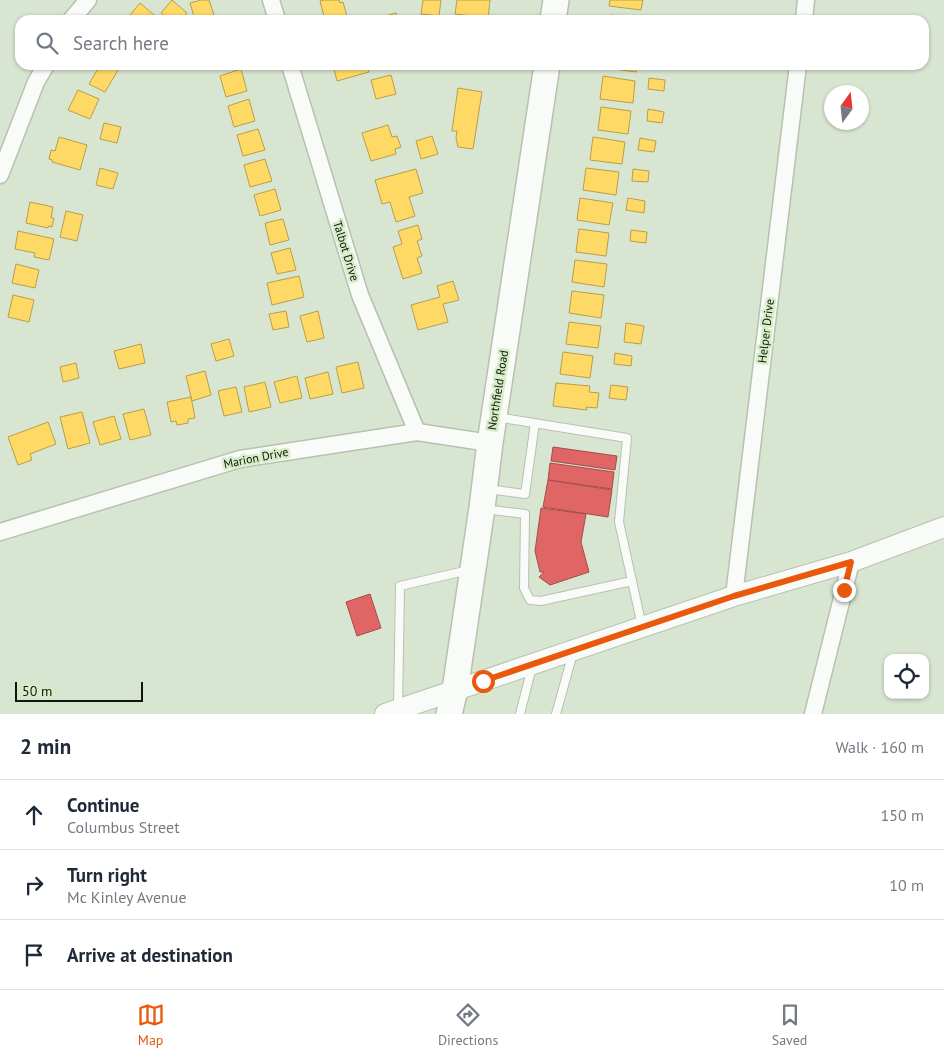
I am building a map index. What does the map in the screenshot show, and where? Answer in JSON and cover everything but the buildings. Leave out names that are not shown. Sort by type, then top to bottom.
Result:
[{"type":"main road","points":[[554,15],[556,0]]},
{"type":"main road","name":"Northfield Road","points":[[449,714],[455,690],[546,70]]},
{"type":"street","points":[[75,15],[88,0]]},
{"type":"street","points":[[271,0],[276,15]]},
{"type":"street","points":[[804,15],[806,0]]},
{"type":"street","points":[[0,174],[36,82],[43,70]]},
{"type":"street","name":"Talbot Drive","points":[[292,70],[360,295],[416,432]]},
{"type":"street","name":"Helper Drive","points":[[734,596],[797,70]]},
{"type":"street","name":"Marion Drive","points":[[0,532],[240,459],[416,432],[490,443]]},
{"type":"street","points":[[392,712],[734,596],[851,562],[944,527]]},
{"type":"street","points":[[813,714],[851,562]]},
{"type":"lane","points":[[494,416],[627,438],[619,522],[642,627]]},
{"type":"lane","points":[[483,499],[525,494],[535,423]]},
{"type":"lane","points":[[483,499],[525,514],[524,588],[530,600],[541,601],[632,581]]},
{"type":"lane","points":[[392,712],[400,586],[473,569]]},
{"type":"lane","points":[[556,714],[573,651]]},
{"type":"lane","points":[[520,714],[532,665]]},
{"type":"route","points":[[483,681],[734,596],[851,562],[844,590]]}]
